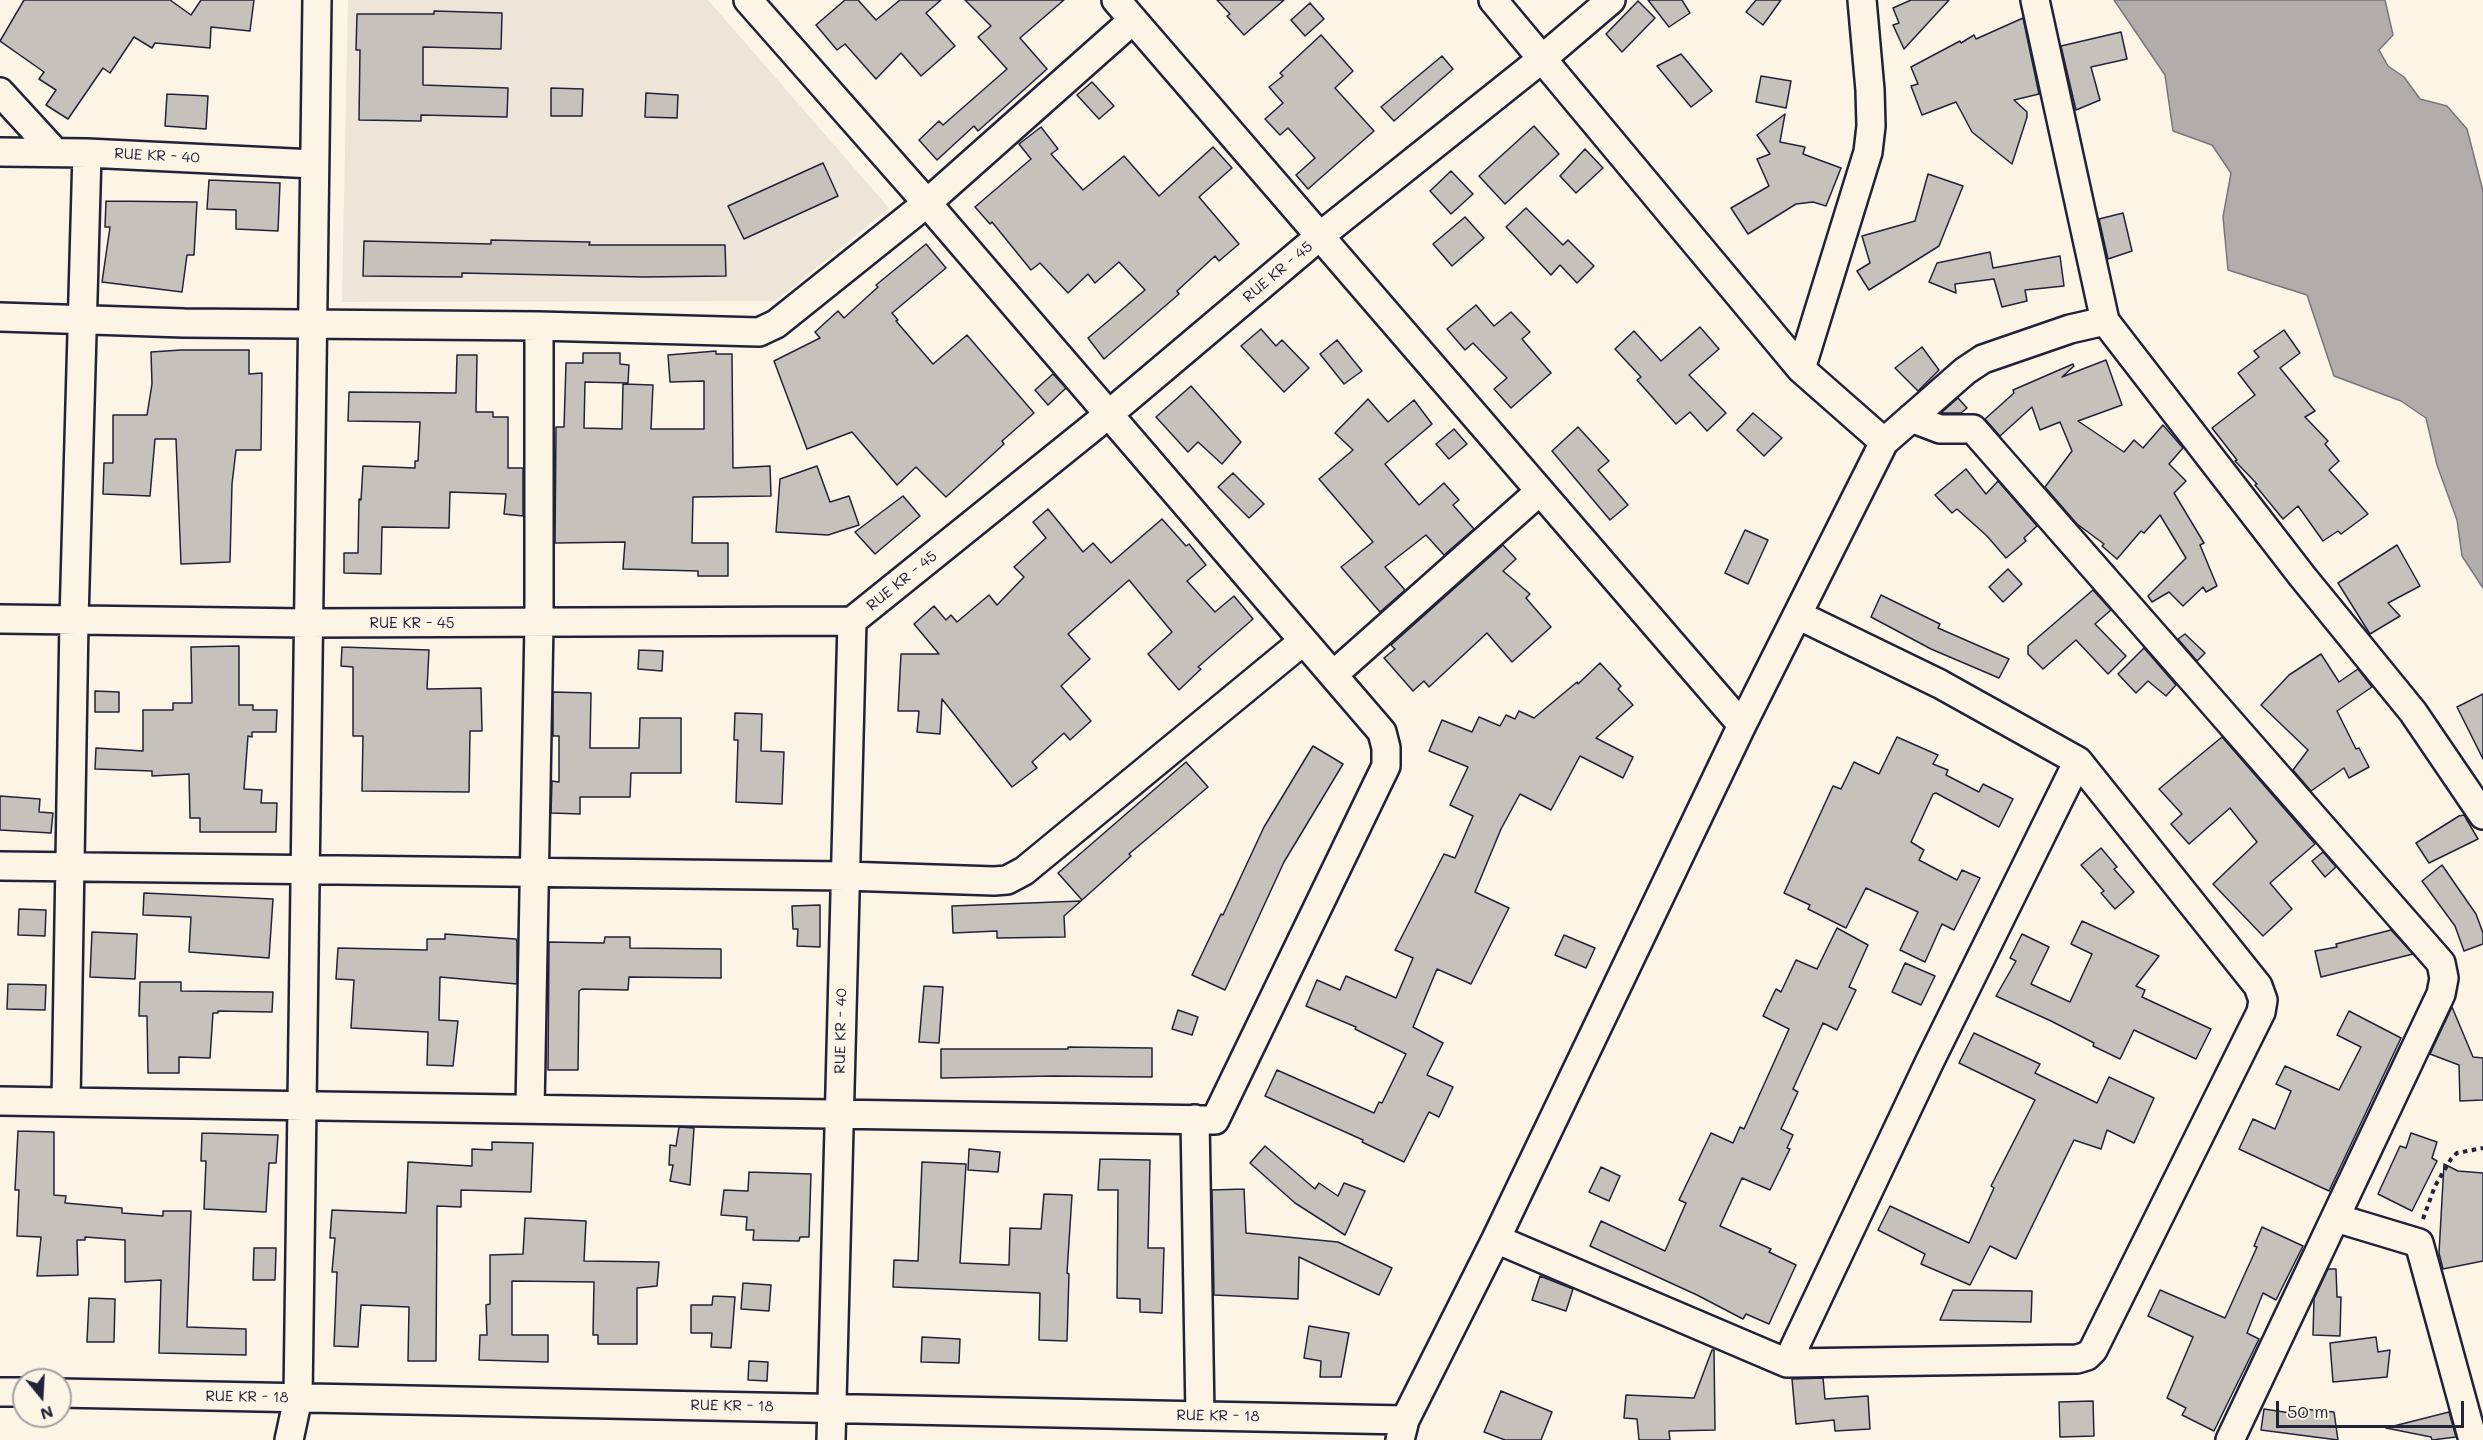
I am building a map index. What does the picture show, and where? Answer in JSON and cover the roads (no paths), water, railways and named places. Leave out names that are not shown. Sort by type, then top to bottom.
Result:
[{"type":"street","points":[[289,1440],[298,1398],[310,324],[316,0]]},
{"type":"street","points":[[0,1101],[1215,1120],[1386,766],[1386,748],[1382,732],[1302,642],[927,203],[748,0]]},
{"type":"street","points":[[1493,0],[1801,369],[1884,442]]},
{"type":"street","name":"RUE KR - 45","points":[[0,619],[307,623],[852,621],[1109,414],[1320,236],[1543,58],[1611,0]]},
{"type":"street","points":[[1801,369],[1868,152],[1871,126],[1870,90],[1862,0]]},
{"type":"street","points":[[2035,0],[2105,321],[2302,576],[2413,711],[2483,816]]},
{"type":"street","points":[[0,317],[759,332],[768,330],[927,203],[1124,10],[1742,725]]},
{"type":"street","points":[[0,92],[55,153]]},
{"type":"street","name":"RUE KR - 40","points":[[0,152],[87,153],[314,164]]},
{"type":"street","points":[[66,1102],[74,620],[87,153]]},
{"type":"street","points":[[1402,1430],[1742,725],[1884,442],[1965,371],[1983,359],[2070,328],[2105,321]]},
{"type":"street","points":[[530,1109],[539,623],[539,326]]},
{"type":"street","points":[[1911,418],[1940,429],[1973,429],[2441,963],[2444,978],[2441,994],[2230,1440]]},
{"type":"street","points":[[1333,675],[1540,491]]},
{"type":"street","points":[[1496,1239],[1787,1363],[2078,1359],[2087,1356],[2093,1350],[2261,1012],[2263,1000],[2258,986],[2078,761],[1940,684],[1798,615]]},
{"type":"street","name":"RUE KR - 40","points":[[831,1440],[852,621]]},
{"type":"street","points":[[0,866],[1008,880],[1024,872],[1302,642]]},
{"type":"street","points":[[1787,1363],[1929,1063],[2078,761]]},
{"type":"street","points":[[1195,1119],[1200,1416]]},
{"type":"street","points":[[2336,1218],[2419,1243],[2473,1440]]},
{"type":"street","name":"RUE KR - 18","points":[[72,1393],[1200,1416],[1402,1430]]}]
